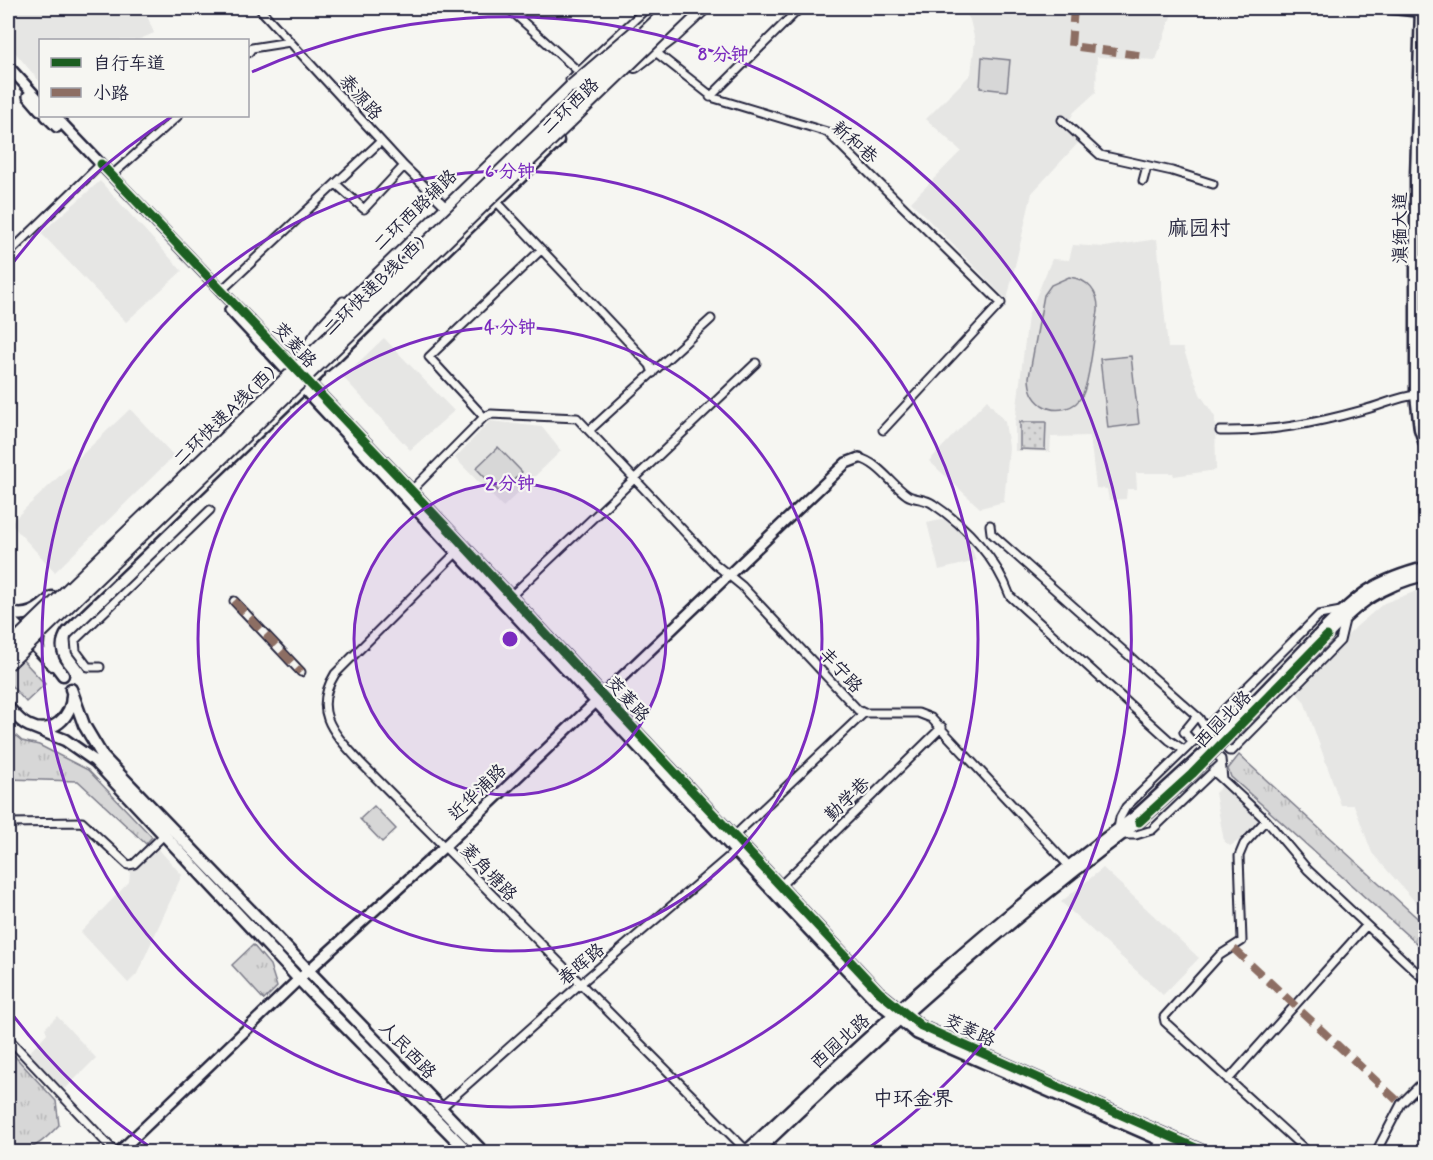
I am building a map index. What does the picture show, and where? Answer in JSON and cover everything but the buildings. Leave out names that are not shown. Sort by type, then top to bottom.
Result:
[{"type":"highway","points":[[318,341],[337,315],[583,76],[669,8]]},
{"type":"highway","name":"二环快速A线(西)","points":[[8,648],[669,8]]},
{"type":"highway","name":"二环快速B线(西)","points":[[8,664],[687,8]]},
{"type":"highway","points":[[635,66],[681,30],[704,8]]},
{"type":"main road","name":"二环西路","points":[[298,377],[318,341],[662,8]]},
{"type":"main road","name":"二环西路","points":[[298,377],[334,358],[695,8]]},
{"type":"main road","name":"滇缅大道","points":[[1424,9],[1416,177],[1416,395],[1420,429],[1425,447]]},
{"type":"main road","points":[[279,395],[298,377]]},
{"type":"main road","points":[[8,612],[25,615],[38,609],[298,377]]},
{"type":"main road","points":[[8,708],[30,726],[49,728],[64,718],[72,701],[71,688],[51,657],[50,645],[52,634],[58,624],[298,377]]},
{"type":"main road","points":[[80,570],[77,579],[81,587],[89,590],[96,587]]},
{"type":"main road","points":[[8,616],[63,675]]},
{"type":"main road","name":"人民西路","points":[[71,688],[84,725],[103,757],[483,1152]]},
{"type":"main road","name":"人民西路","points":[[30,726],[60,737],[82,751],[164,835],[298,980],[468,1152]]},
{"type":"street","name":"泰源路","points":[[259,8],[404,166],[443,204]]},
{"type":"street","points":[[508,8],[579,72]]},
{"type":"street","name":"二环西路辅路","points":[[298,377],[333,311],[647,8]]},
{"type":"street","points":[[635,66],[658,54],[680,38],[712,8]]},
{"type":"street","points":[[711,97],[800,8]]},
{"type":"street","points":[[1389,8],[1424,9]]},
{"type":"street","points":[[249,52],[252,48],[290,42]]},
{"type":"street","name":"新和巷","points":[[658,54],[711,97],[827,132],[1001,303],[883,430]]},
{"type":"street","points":[[8,66],[39,100]]},
{"type":"street","points":[[8,75],[39,109]]},
{"type":"street","name":"茭菱路","points":[[47,117],[99,166],[112,175],[298,377],[411,491],[460,549],[510,597],[598,698]]},
{"type":"street","name":"茭菱路","points":[[56,117],[99,166],[730,840],[917,1034],[1187,1152]]},
{"type":"street","points":[[112,175],[177,117]]},
{"type":"street","points":[[1062,120],[1100,155],[1213,184]]},
{"type":"street","points":[[221,291],[381,141]]},
{"type":"street","points":[[8,254],[99,166]]},
{"type":"street","points":[[336,184],[363,209],[404,166]]},
{"type":"street","points":[[1143,181],[1148,166]]},
{"type":"street","points":[[496,201],[650,365],[653,373]]},
{"type":"street","points":[[411,491],[484,417],[429,357],[541,250]]},
{"type":"street","points":[[591,429],[711,319]]},
{"type":"street","points":[[510,597],[756,363]]},
{"type":"street","points":[[1220,431],[1276,430],[1366,410],[1400,397],[1416,395]]},
{"type":"street","name":"丰宁路","points":[[484,417],[491,414],[577,418],[591,429],[633,479],[728,575],[742,586],[864,713],[918,713],[931,717],[1069,866]]},
{"type":"street","points":[[859,458],[873,465],[906,495],[933,503],[962,528],[988,554],[1003,578],[1010,596],[1169,740],[1184,750]]},
{"type":"street","name":"近华浦路","points":[[117,1152],[298,980],[444,847],[846,463],[859,458]]},
{"type":"street","points":[[88,667],[74,645],[79,636],[210,510]]},
{"type":"street","points":[[990,525],[991,533],[1197,716],[1207,731],[1229,751],[1232,751],[1340,641],[1343,614],[1319,615],[1209,726],[1207,731]]},
{"type":"street","name":"菱角塘路","points":[[460,549],[345,661],[331,680],[325,696],[325,712],[335,734],[579,985],[746,1152]]},
{"type":"street","name":"西园北路","points":[[757,1152],[898,1015],[1137,819],[1343,614],[1362,592],[1383,580],[1425,567]]},
{"type":"street","name":"西园北路","points":[[1343,614],[1386,587],[1425,575]]},
{"type":"street","points":[[234,601],[301,672]]},
{"type":"street","points":[[81,674],[88,667],[100,667]]},
{"type":"street","points":[[730,840],[864,713]]},
{"type":"street","points":[[1193,742],[1184,732],[1197,716]]},
{"type":"street","name":"勤学巷","points":[[777,889],[942,728]]},
{"type":"street","points":[[1221,764],[1152,830],[1136,835],[1120,832],[1120,818],[1126,807],[1193,742],[1200,740],[1221,759],[1223,780]]},
{"type":"street","points":[[1212,771],[1266,820],[1308,870],[1425,981]]},
{"type":"street","points":[[1266,820],[1244,844],[1239,856],[1242,941],[1220,955],[1164,1017],[1165,1022],[1308,1152]]},
{"type":"street","points":[[8,824],[82,822],[128,865],[134,864],[164,835]]},
{"type":"street","name":"西园北路","points":[[746,1152],[898,1015],[1069,866],[1120,832]]},
{"type":"street","name":"春晖路","points":[[441,1108],[579,985],[739,849]]},
{"type":"street","points":[[1227,1080],[1366,927]]},
{"type":"street","name":"茭菱路","points":[[898,1015],[1205,1152]]},
{"type":"street","points":[[8,1038],[117,1152]]},
{"type":"street","points":[[1376,1152],[1401,1104],[1425,1079]]},
{"type":"street","points":[[1418,1087],[1425,1093]]},
{"type":"street","points":[[1154,1152],[1161,1141]]},
{"type":"shaded area","points":[[8,8],[144,8],[154,33],[140,39],[39,39],[39,81],[8,44]]},
{"type":"shaded area","points":[[963,8],[1174,8],[1156,60],[1097,57],[1096,92],[1074,112],[1066,127],[1079,142],[1032,193],[1007,300],[911,202],[961,151],[926,119],[971,74],[975,41],[970,20]]},
{"type":"shaded area","points":[[100,181],[182,271],[126,322],[41,233]]},
{"type":"shaded area","points":[[1157,239],[1168,348],[1183,348],[1200,394],[1215,417],[1216,470],[1174,476],[1173,473],[1136,473],[1137,489],[1127,489],[1126,499],[1109,500],[1107,489],[1096,488],[1090,436],[1051,437],[1050,452],[1015,451],[1015,423],[1028,316],[1052,259],[1069,260],[1073,245],[1105,247]]},
{"type":"shaded area","points":[[384,338],[454,411],[410,450],[343,377]]},
{"type":"shaded area","points":[[987,400],[1005,422],[1009,447],[1004,502],[980,508],[929,461]]},
{"type":"shaded area","points":[[130,409],[174,456],[55,572],[10,523]]},
{"type":"shaded area","points":[[490,421],[542,427],[561,451],[503,507],[455,458]]},
{"type":"shaded area","points":[[945,519],[969,539],[976,561],[939,570],[927,523]]},
{"type":"shaded area","points":[[1425,588],[1425,913],[1372,853],[1354,805],[1341,805],[1304,701],[1294,690],[1357,626],[1384,603]]},
{"type":"shaded area","points":[[1222,786],[1262,822],[1253,832],[1230,846],[1224,841],[1215,793]]},
{"type":"shaded area","points":[[152,842],[182,875],[137,974],[128,983],[81,932],[129,882],[131,863]]},
{"type":"shaded area","points":[[1103,868],[1199,958],[1163,995],[1061,902]]},
{"type":"shaded area","points":[[57,1016],[96,1058],[66,1088],[59,1087],[28,1054],[47,1033],[45,1028]]},
{"type":"green space","points":[[982,57],[1010,60],[1007,91],[980,88]]},
{"type":"green space","points":[[1069,277],[1082,280],[1091,288],[1097,298],[1098,311],[1083,394],[1076,403],[1065,409],[1053,409],[1042,405],[1033,396],[1029,377],[1044,295],[1051,285]]},
{"type":"green space","points":[[1131,356],[1139,424],[1108,428],[1100,359]]},
{"type":"green space","points":[[1020,422],[1046,422],[1045,450],[1020,449]]},
{"type":"green space","points":[[498,447],[522,472],[500,493],[476,468]]},
{"type":"green space","points":[[8,644],[45,684],[26,702],[8,682]]},
{"type":"green space","points":[[8,729],[22,741],[39,745],[88,770],[152,837],[146,844],[78,781],[8,779]]},
{"type":"green space","points":[[1239,755],[1425,925],[1425,951],[1231,777],[1228,769]]},
{"type":"green space","points":[[374,806],[396,829],[382,842],[360,819]]},
{"type":"green space","points":[[253,945],[270,965],[277,987],[264,1000],[232,965]]},
{"type":"green space","points":[[8,1049],[56,1101],[59,1125],[48,1137],[36,1145],[16,1152],[8,1152]]},
{"type":"marked path","points":[[1074,8],[1071,46],[1146,56]]},
{"type":"marked path","points":[[234,601],[301,672]]},
{"type":"marked path","points":[[1234,949],[1401,1104]]},
{"type":"cycle path","points":[[101,164],[450,531],[879,992],[921,1026],[1205,1152]]},
{"type":"cycle path","points":[[1139,822],[1192,774],[1327,636]]},
{"type":"district","name":"麻园村","points":[[1199,228]]},
{"type":"district","name":"中环金界","points":[[913,1098]]}]
